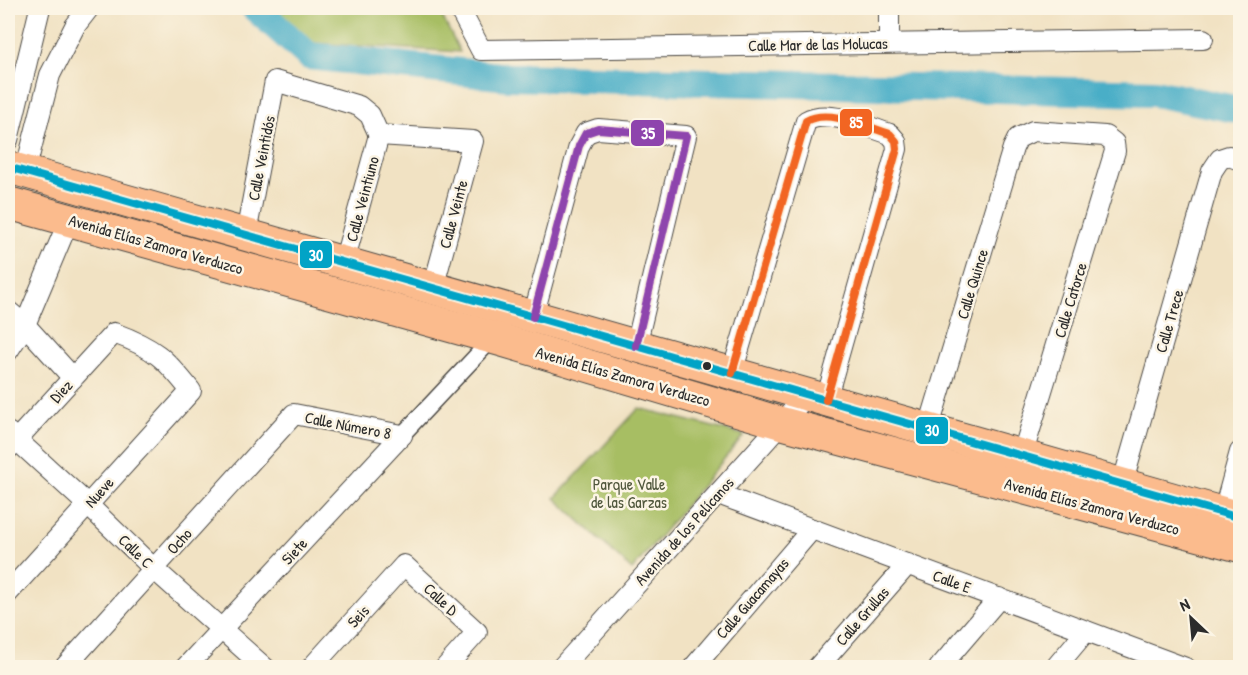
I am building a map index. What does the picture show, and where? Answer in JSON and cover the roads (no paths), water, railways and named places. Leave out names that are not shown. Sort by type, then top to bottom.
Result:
[{"type":"main road","name":"Avenida Elías Zamora Verduzco","points":[[16,170],[1232,516]]},
{"type":"main road","name":"Avenida Elías Zamora Verduzco","points":[[8,203],[493,338],[782,423],[1240,546]]},
{"type":"street","points":[[8,141],[40,8]]},
{"type":"street","points":[[16,170],[50,75],[75,26],[89,8]]},
{"type":"street","name":"Calle Mar de las Molucas","points":[[459,8],[481,50],[1203,39]]},
{"type":"street","points":[[889,8],[889,43]]},
{"type":"street","name":"Calle Veintidós","points":[[246,234],[275,81],[359,106],[370,115],[379,135]]},
{"type":"street","points":[[732,373],[806,121],[814,116],[828,115],[890,134],[896,141],[897,148],[816,398]]},
{"type":"street","points":[[533,317],[579,146],[586,133],[598,129],[686,136],[636,346]]},
{"type":"street","name":"Calle Quince","points":[[928,430],[1013,148],[1018,138],[1033,131],[1105,136],[1114,143]]},
{"type":"street","name":"Calle Veinte","points":[[379,135],[473,141],[433,288]]},
{"type":"street","name":"Calle Veintiuno","points":[[344,262],[379,135]]},
{"type":"street","name":"Calle Catorce","points":[[1022,456],[1115,151],[1114,143]]},
{"type":"street","name":"Calle Trece","points":[[1122,485],[1212,171],[1220,159],[1229,156],[1240,160]]},
{"type":"street","points":[[8,351],[25,325],[69,220]]},
{"type":"street","points":[[8,311],[25,325],[73,378]]},
{"type":"street","name":"Diez","points":[[10,440],[73,378],[114,333],[142,343],[168,362],[191,391]]},
{"type":"street","points":[[402,435],[493,338]]},
{"type":"street","name":"Nueve","points":[[8,593],[191,391]]},
{"type":"street","name":"Avenida de los Pelícanos","points":[[561,668],[782,423],[816,398]]},
{"type":"street","name":"Calle Número 8","points":[[294,414],[402,435]]},
{"type":"street","name":"Ocho","points":[[64,668],[294,414]]},
{"type":"street","name":"Siete","points":[[185,668],[402,435]]},
{"type":"street","name":"Calle C","points":[[10,440],[88,505],[265,668]]},
{"type":"street","points":[[1232,516],[1240,452]]},
{"type":"street","name":"Calle E","points":[[718,494],[1186,668]]},
{"type":"street","name":"Calle Guacamayas","points":[[693,668],[812,529]]},
{"type":"street","name":"Calle Grullas","points":[[817,668],[908,564]]},
{"type":"street","name":"Calle D","points":[[404,565],[477,632],[445,668]]},
{"type":"street","name":"Seis","points":[[311,668],[404,565]]},
{"type":"street","points":[[939,668],[999,598]]},
{"type":"street","points":[[1055,668],[1086,630]]},
{"type":"waterway","points":[[255,8],[309,56],[508,77],[1154,93],[1240,110]]},
{"type":"park label","name":"Parque Valle de las Garzas","points":[[629,493]]}]
